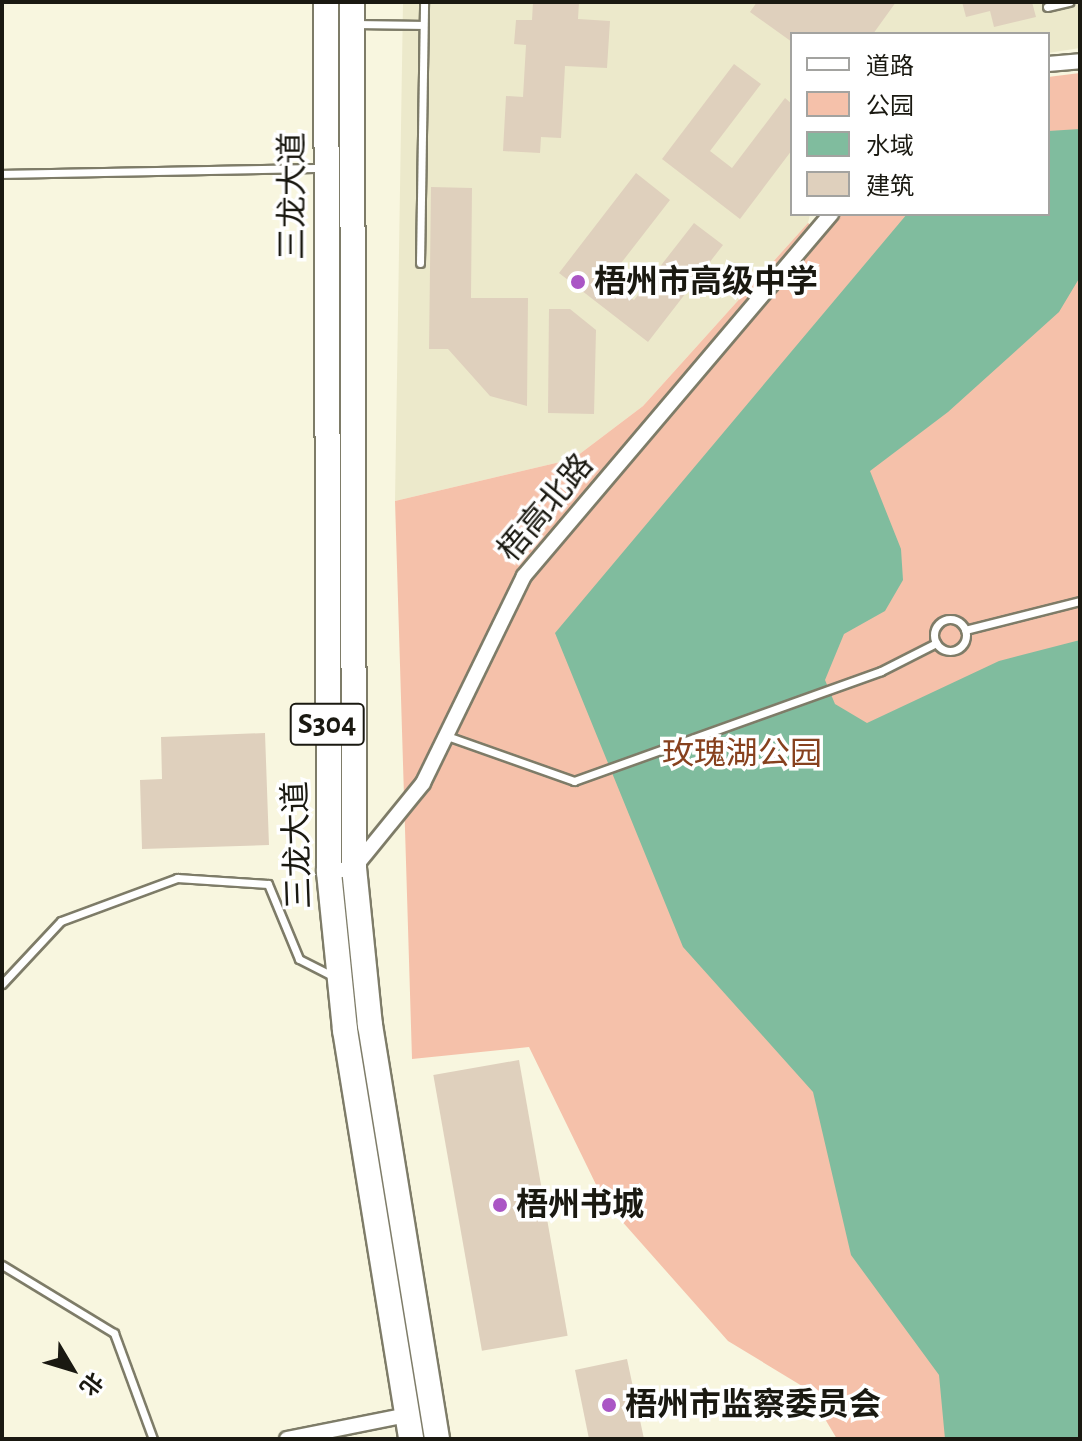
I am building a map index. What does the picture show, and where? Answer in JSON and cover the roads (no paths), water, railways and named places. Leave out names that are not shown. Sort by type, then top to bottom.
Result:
[{"type":"main road","name":"三龙大道","points":[[326,2],[329,872],[340,980],[409,1427]]},
{"type":"main road","name":"三龙大道","points":[[352,13],[354,868],[375,1056],[437,1439]]},
{"type":"street","points":[[1050,64],[1080,61]]},
{"type":"street","name":"梧高北路","points":[[354,868],[423,783],[524,576],[828,216]]},
{"type":"street","points":[[329,872],[354,868]]},
{"type":"street","points":[[287,1439],[409,1427],[431,1410]]},
{"type":"lane","points":[[420,263],[424,2]]},
{"type":"lane","points":[[1047,7],[1069,2]]},
{"type":"lane","points":[[352,13],[423,25]]},
{"type":"lane","points":[[2,174],[325,168]]},
{"type":"lane","points":[[936,643],[944,620],[965,630],[1080,601]]},
{"type":"lane","points":[[445,736],[574,781],[591,778],[870,675],[936,643],[958,649],[965,630]]},
{"type":"lane","points":[[2,984],[61,921],[177,878],[268,884],[299,959],[340,980]]},
{"type":"lane","points":[[2,1265],[114,1333],[153,1439]]},
{"type":"water","points":[[1080,129],[1080,277],[1059,312],[948,412],[870,471],[901,549],[903,580],[885,611],[844,634],[825,680],[835,704],[867,723],[999,661],[1080,640],[1080,1439],[945,1439],[939,1375],[851,1255],[813,1092],[683,947],[555,633],[905,216],[1050,216],[1050,131]]},
{"type":"place","name":"梧州市高级中学","points":[[578,282]]},
{"type":"place","name":"梧州书城","points":[[500,1205]]},
{"type":"place","name":"梧州市监察委员会","points":[[609,1405]]},
{"type":"park label","name":"玫瑰湖公园","points":[[742,754]]}]
